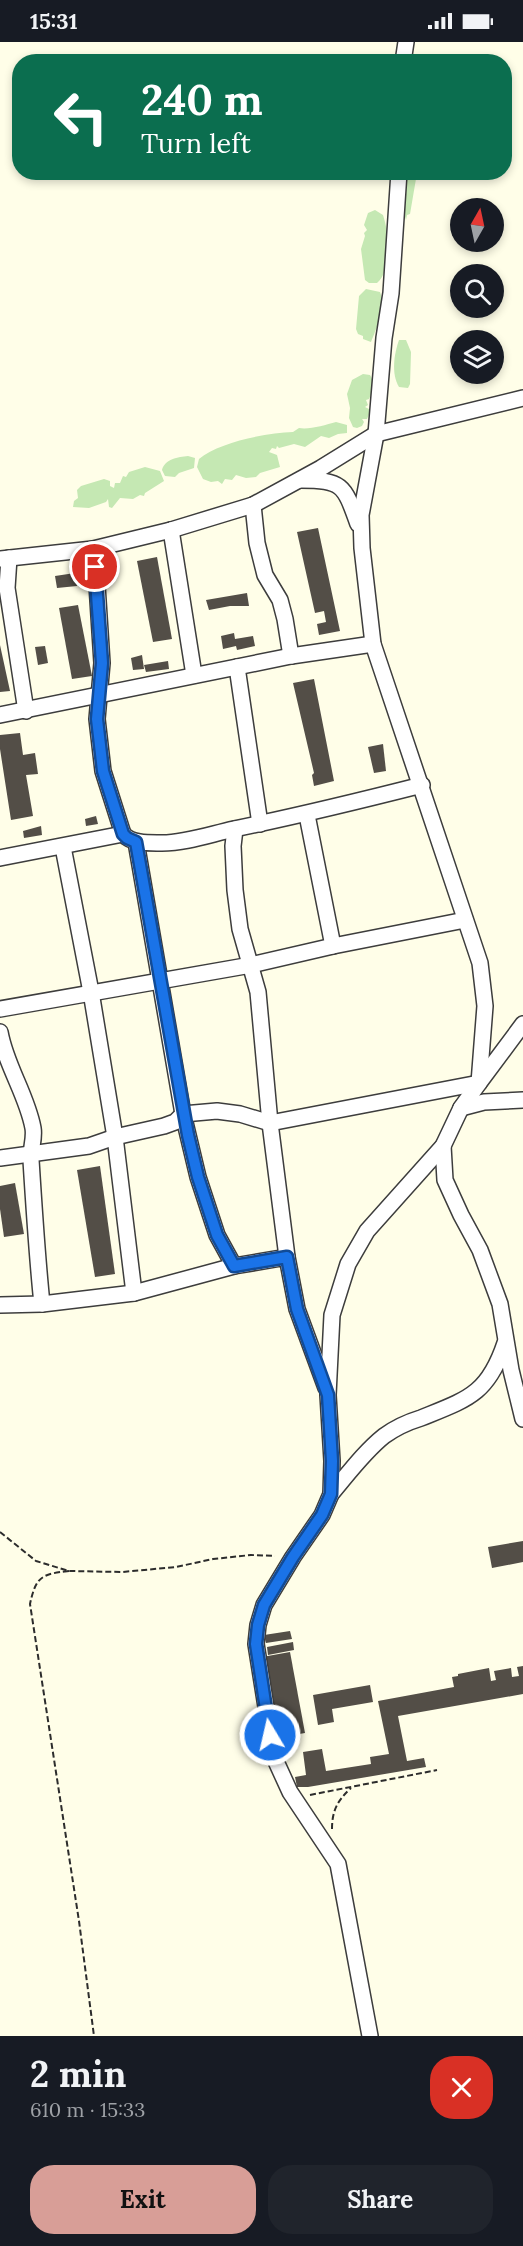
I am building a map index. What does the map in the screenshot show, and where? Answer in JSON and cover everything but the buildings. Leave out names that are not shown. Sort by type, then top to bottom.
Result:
[{"type":"street","points":[[399,180],[392,294],[384,338],[376,434],[362,515],[362,536],[373,644],[480,963],[484,1006],[479,1083]]},
{"type":"street","points":[[26,711],[7,588],[5,559],[93,549],[171,531],[253,505],[376,434],[523,398]]},
{"type":"street","points":[[299,480],[326,480],[336,484],[350,501],[362,536]]},
{"type":"street","points":[[253,505],[256,543],[265,575],[280,600],[291,656]]},
{"type":"street","points":[[171,531],[194,675]]},
{"type":"street","points":[[93,549],[102,663],[97,719],[103,771],[130,838],[160,981],[183,1114],[198,1177],[217,1235],[234,1266]]},
{"type":"street","points":[[0,715],[291,656],[373,644]]},
{"type":"street","points":[[237,667],[260,824]]},
{"type":"street","points":[[0,858],[130,838],[164,843],[307,815],[422,785]]},
{"type":"street","points":[[307,815],[333,946]]},
{"type":"street","points":[[235,829],[233,846],[236,900],[240,929],[258,992],[270,1123],[287,1257],[297,1309],[328,1395]]},
{"type":"street","points":[[63,847],[92,992],[115,1137],[134,1293]]},
{"type":"street","points":[[0,1009],[251,965],[465,920]]},
{"type":"street","points":[[331,1494],[332,1461],[328,1395],[332,1315],[348,1264],[367,1231],[443,1146],[461,1108],[523,1024]]},
{"type":"street","points":[[0,1032],[3,1052],[29,1112],[33,1132],[30,1154],[42,1304]]},
{"type":"street","points":[[0,1158],[89,1146],[115,1137],[164,1126],[175,1122],[183,1114],[217,1111],[240,1114],[270,1123],[479,1083]]},
{"type":"street","points":[[461,1108],[484,1102],[523,1100]]},
{"type":"street","points":[[443,1146],[445,1180],[480,1250],[500,1304],[523,1419]]},
{"type":"street","points":[[0,1305],[42,1304],[134,1293],[234,1266],[287,1257]]},
{"type":"street","points":[[370,2036],[338,1864],[290,1792],[274,1757],[256,1644],[258,1625],[264,1605],[322,1515],[331,1494],[385,1436],[407,1423],[452,1406],[480,1389],[498,1364],[506,1340]]},
{"type":"path","points":[[0,1532],[36,1562],[69,1571]]},
{"type":"path","points":[[94,2036],[79,1921],[30,1604],[35,1585],[41,1577],[69,1571],[122,1572],[176,1567],[213,1559],[251,1555],[293,1557]]},
{"type":"path","points":[[290,1792],[308,1795],[437,1770]]},
{"type":"path","points":[[332,1830],[334,1809],[339,1799],[352,1787]]},
{"type":"green space","points":[[405,180],[416,180],[410,214],[407,215],[406,220],[403,210]]},
{"type":"green space","points":[[375,210],[383,215],[388,241],[388,260],[382,277],[377,283],[369,283],[365,280],[361,249],[364,233],[367,230],[364,225],[368,213]]},
{"type":"green space","points":[[366,289],[380,292],[382,298],[380,318],[371,342],[363,339],[356,329],[359,296]]},
{"type":"green space","points":[[399,340],[406,340],[411,352],[408,388],[399,387],[396,382],[394,370]]},
{"type":"green space","points":[[363,374],[370,375],[373,381],[372,393],[366,400],[368,405],[365,407],[371,410],[367,419],[362,419],[364,422],[362,426],[357,428],[353,427],[349,418],[350,408],[347,394],[352,380]]},
{"type":"green space","points":[[336,422],[347,425],[347,433],[329,438],[321,436],[305,447],[294,444],[272,448],[269,452],[277,455],[280,467],[260,473],[256,477],[246,478],[236,475],[232,480],[225,479],[222,484],[218,481],[211,482],[203,479],[197,467],[199,459],[230,443]]},
{"type":"green space","points":[[188,456],[195,458],[194,468],[179,473],[175,477],[165,476],[162,470],[166,463]]},
{"type":"green space","points":[[145,467],[160,471],[164,481],[144,496],[140,495],[133,499],[120,498],[112,508],[109,507],[108,499],[106,502],[89,508],[73,507],[74,501],[78,498],[77,490],[81,486],[104,479],[110,481],[110,486],[114,488],[115,483],[120,483],[123,476],[126,477],[129,472]]},
{"type":"route","points":[[95,567],[102,663],[97,719],[103,771],[123,834],[136,842],[183,1114],[198,1177],[217,1235],[234,1266],[287,1257],[297,1309],[328,1395],[332,1461],[331,1494],[322,1515],[264,1605],[258,1625],[256,1644],[270,1735]]}]
